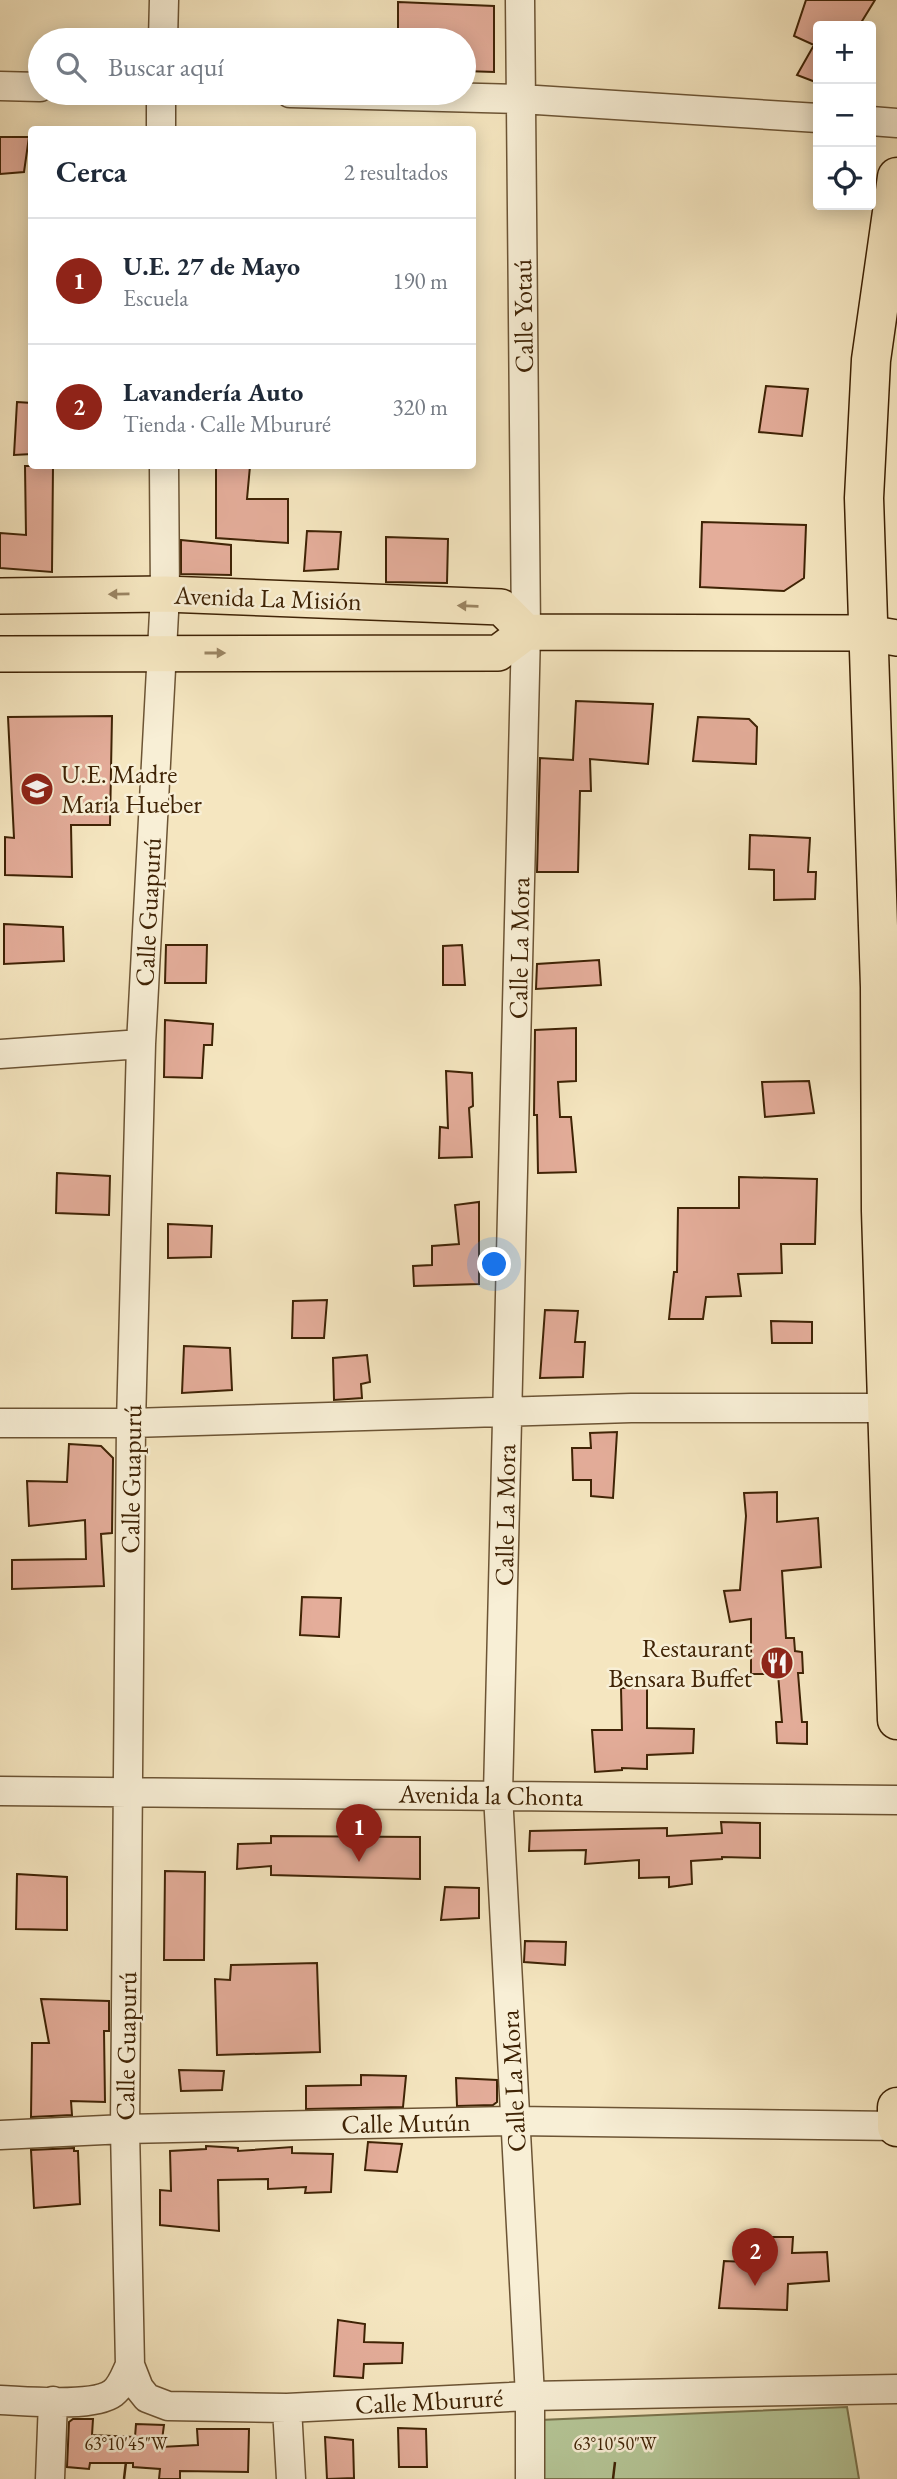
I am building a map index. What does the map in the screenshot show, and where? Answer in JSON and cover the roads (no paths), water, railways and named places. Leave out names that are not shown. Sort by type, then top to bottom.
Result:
[{"type":"highway","points":[[897,177],[871,360],[864,498],[882,636],[897,1720]]},
{"type":"highway","points":[[897,2107],[897,2127]]},
{"type":"main road","name":"Avenida La Misión","points":[[0,596],[165,594],[501,607],[526,632],[498,653],[0,654]]},
{"type":"main road","points":[[526,632],[882,636]]},
{"type":"street","points":[[163,28],[164,0]]},
{"type":"street","name":"Calle Yotaú","points":[[520,0],[526,632]]},
{"type":"street","points":[[0,86],[28,86]]},
{"type":"street","points":[[476,98],[813,118]]},
{"type":"street","points":[[161,105],[161,126]]},
{"type":"street","points":[[876,121],[897,123]]},
{"type":"street","name":"Calle Guapurú","points":[[130,2365],[125,2129],[131,1423],[141,1044],[163,652],[164,469]]},
{"type":"street","name":"Calle La Mora","points":[[526,632],[498,1794],[530,2396],[530,2479]]},
{"type":"street","points":[[0,1054],[141,1044]]},
{"type":"street","points":[[0,1423],[131,1423],[631,1408],[892,1409]]},
{"type":"street","name":"Avenida la Chonta","points":[[0,1791],[897,1800]]},
{"type":"street","name":"Calle Mutún","points":[[0,2135],[125,2129],[515,2121],[897,2127]]},
{"type":"street","points":[[0,2400],[94,2401],[111,2394],[121,2385],[130,2365]]},
{"type":"street","points":[[130,2365],[139,2388],[147,2398],[168,2406]]},
{"type":"street","name":"Calle Mbururé","points":[[94,2401],[168,2406],[287,2408],[530,2396],[897,2389]]},
{"type":"street","points":[[50,2479],[53,2401]]},
{"type":"street","points":[[287,2408],[291,2479]]},
{"type":"place","name":"U.E. Madre Maria Hueber","points":[[37,789]]},
{"type":"place","name":"Restaurant Bensara Buffet","points":[[777,1663]]},
{"type":"place","name":"U.E. 27 de Mayo","points":[[359,1862]]},
{"type":"place","name":"Lavandería Auto","points":[[755,2286]]}]
